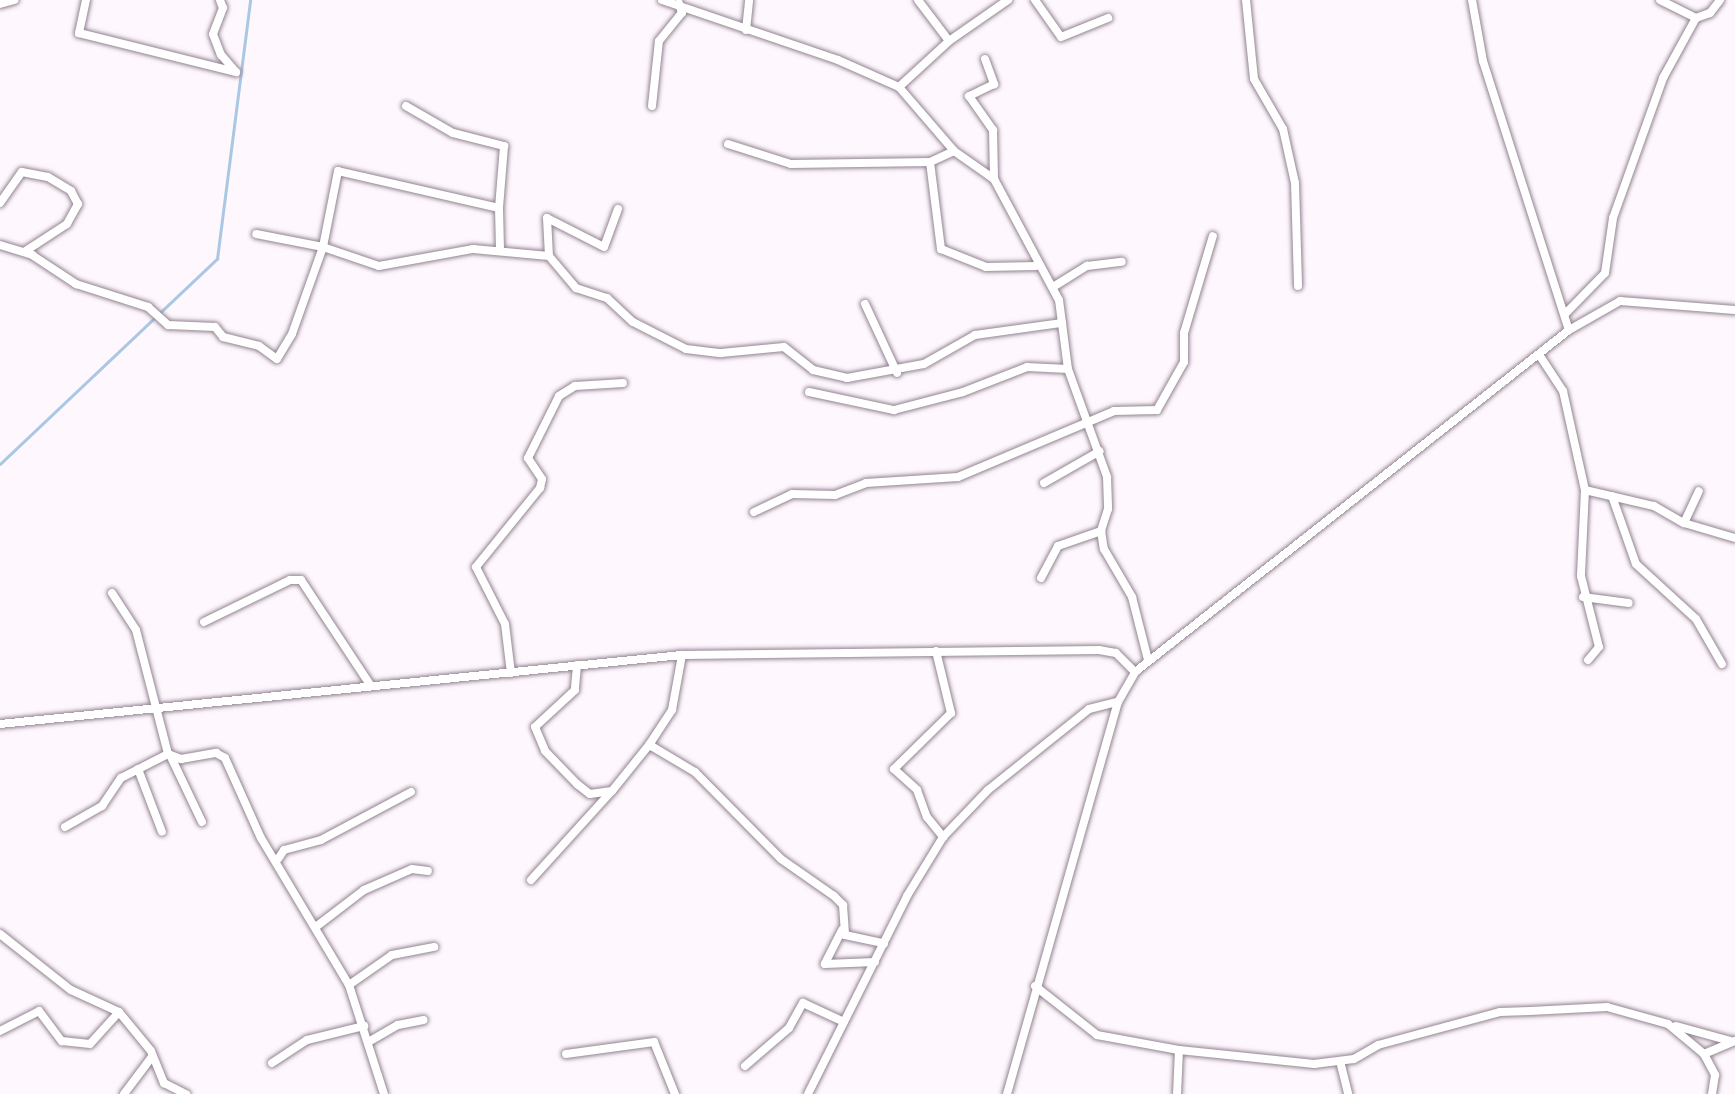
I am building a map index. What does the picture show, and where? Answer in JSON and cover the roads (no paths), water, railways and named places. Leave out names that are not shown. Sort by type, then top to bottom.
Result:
[{"type":"street","points":[[0,5],[14,0]]},
{"type":"street","points":[[86,0],[79,33],[236,72],[221,55],[213,34],[223,8],[220,0]]},
{"type":"street","points":[[662,0],[679,3],[746,30],[838,60],[899,88],[954,151],[994,179]]},
{"type":"street","points":[[746,30],[749,0]]},
{"type":"street","points":[[918,0],[949,41]]},
{"type":"street","points":[[899,88],[949,41],[1008,0]]},
{"type":"street","points":[[1035,0],[1061,37],[1108,18]]},
{"type":"street","points":[[1245,0],[1254,79],[1283,129],[1295,183],[1298,286]]},
{"type":"street","points":[[1472,0],[1483,61],[1569,330]]},
{"type":"street","points":[[1660,0],[1696,18]]},
{"type":"street","points":[[1565,314],[1605,273],[1613,218],[1662,78],[1696,18],[1710,13],[1720,0]]},
{"type":"street","points":[[652,106],[659,41],[682,13],[679,3]]},
{"type":"street","points":[[985,59],[994,84],[969,96],[993,130],[994,179],[1036,266],[1053,287],[1062,323],[1068,369],[1100,451],[1108,509],[1101,531],[1104,549],[1132,597],[1148,660]]},
{"type":"street","points":[[405,107],[453,133],[504,146],[499,208],[500,250]]},
{"type":"street","points":[[729,144],[791,164],[929,162],[954,151]]},
{"type":"street","points":[[929,162],[941,249],[986,267],[1036,266]]},
{"type":"street","points":[[0,246],[24,252],[76,285],[121,296],[161,319],[192,330],[215,327],[223,337],[259,346],[276,359],[292,334],[323,247],[338,171],[499,208]]},
{"type":"street","points":[[0,204],[22,173],[48,177],[71,191],[79,204],[67,224],[24,252]]},
{"type":"street","points":[[618,209],[604,247],[547,218],[549,256],[576,288],[607,298],[632,322],[686,349],[721,353],[783,347],[828,376],[897,373],[975,335],[1062,323]]},
{"type":"street","points":[[256,234],[323,247],[379,265],[473,249],[549,256]]},
{"type":"street","points":[[754,512],[792,494],[835,495],[866,483],[958,477],[1120,410],[1157,410],[1166,400],[1184,362],[1184,333],[1213,236]]},
{"type":"street","points":[[1053,287],[1087,267],[1122,262]]},
{"type":"street","points":[[1007,1094],[1035,986],[1104,766],[1118,702],[1135,671],[1352,496],[1539,356],[1569,330],[1620,301],[1735,310]]},
{"type":"street","points":[[865,304],[897,373]]},
{"type":"street","points":[[1539,356],[1563,391],[1585,490],[1583,597],[1599,648],[1588,660]]},
{"type":"street","points":[[809,392],[894,410],[963,393],[1027,367],[1068,369]]},
{"type":"street","points":[[511,673],[505,624],[476,567],[540,488],[542,479],[528,458],[559,396],[575,386],[623,383]]},
{"type":"street","points":[[1044,483],[1100,451]]},
{"type":"street","points":[[1585,490],[1654,506],[1684,523],[1735,538]]},
{"type":"street","points":[[1684,523],[1699,491]]},
{"type":"street","points":[[1612,496],[1636,564],[1696,619],[1722,664]]},
{"type":"street","points":[[1041,578],[1058,546],[1101,531]]},
{"type":"street","points":[[204,622],[290,580],[300,580],[371,686]]},
{"type":"street","points":[[111,593],[136,629],[169,756],[202,822]]},
{"type":"street","points":[[1583,597],[1629,603]]},
{"type":"street","points":[[0,724],[156,706],[682,655],[1099,650],[1116,653],[1135,671]]},
{"type":"street","points":[[936,651],[951,713],[894,769],[917,790],[926,817],[943,837]]},
{"type":"street","points":[[531,880],[612,792],[649,746],[672,710],[682,655]]},
{"type":"street","points":[[577,665],[575,690],[535,727],[535,737],[590,794],[612,792]]},
{"type":"street","points":[[808,1094],[884,943],[943,837],[988,790],[1080,716],[1118,702]]},
{"type":"street","points":[[649,746],[695,772],[781,859],[843,905],[842,930],[825,964],[875,962]]},
{"type":"street","points":[[65,827],[102,806],[121,778],[138,769],[169,756],[216,752],[225,758],[261,838],[278,859],[349,985],[370,1041],[384,1094]]},
{"type":"street","points":[[138,769],[162,832]]},
{"type":"street","points":[[278,859],[284,850],[321,840],[411,792]]},
{"type":"street","points":[[317,926],[364,890],[412,869],[428,871]]},
{"type":"street","points":[[842,930],[849,937],[884,943]]},
{"type":"street","points":[[0,934],[71,990],[119,1012],[151,1058],[164,1083],[186,1094]]},
{"type":"street","points":[[349,985],[392,955],[434,947]]},
{"type":"street","points":[[1035,986],[1097,1035],[1179,1050],[1314,1065],[1340,1061],[1378,1045],[1500,1012],[1607,1007],[1733,1041]]},
{"type":"street","points":[[745,1066],[789,1028],[803,1003],[844,1021]]},
{"type":"street","points":[[0,1031],[40,1011],[62,1041],[90,1044],[119,1012]]},
{"type":"street","points":[[370,1041],[398,1025],[424,1020]]},
{"type":"street","points":[[1668,1024],[1704,1054],[1715,1075],[1712,1094]]},
{"type":"street","points":[[272,1063],[307,1040],[364,1027]]},
{"type":"street","points":[[1704,1054],[1733,1041]]},
{"type":"street","points":[[566,1054],[654,1042],[675,1094]]},
{"type":"street","points":[[1177,1094],[1179,1050]]},
{"type":"street","points":[[124,1094],[151,1058]]},
{"type":"street","points":[[1340,1061],[1348,1094]]},
{"type":"waterway","points":[[0,464],[217,259],[250,0]]}]
